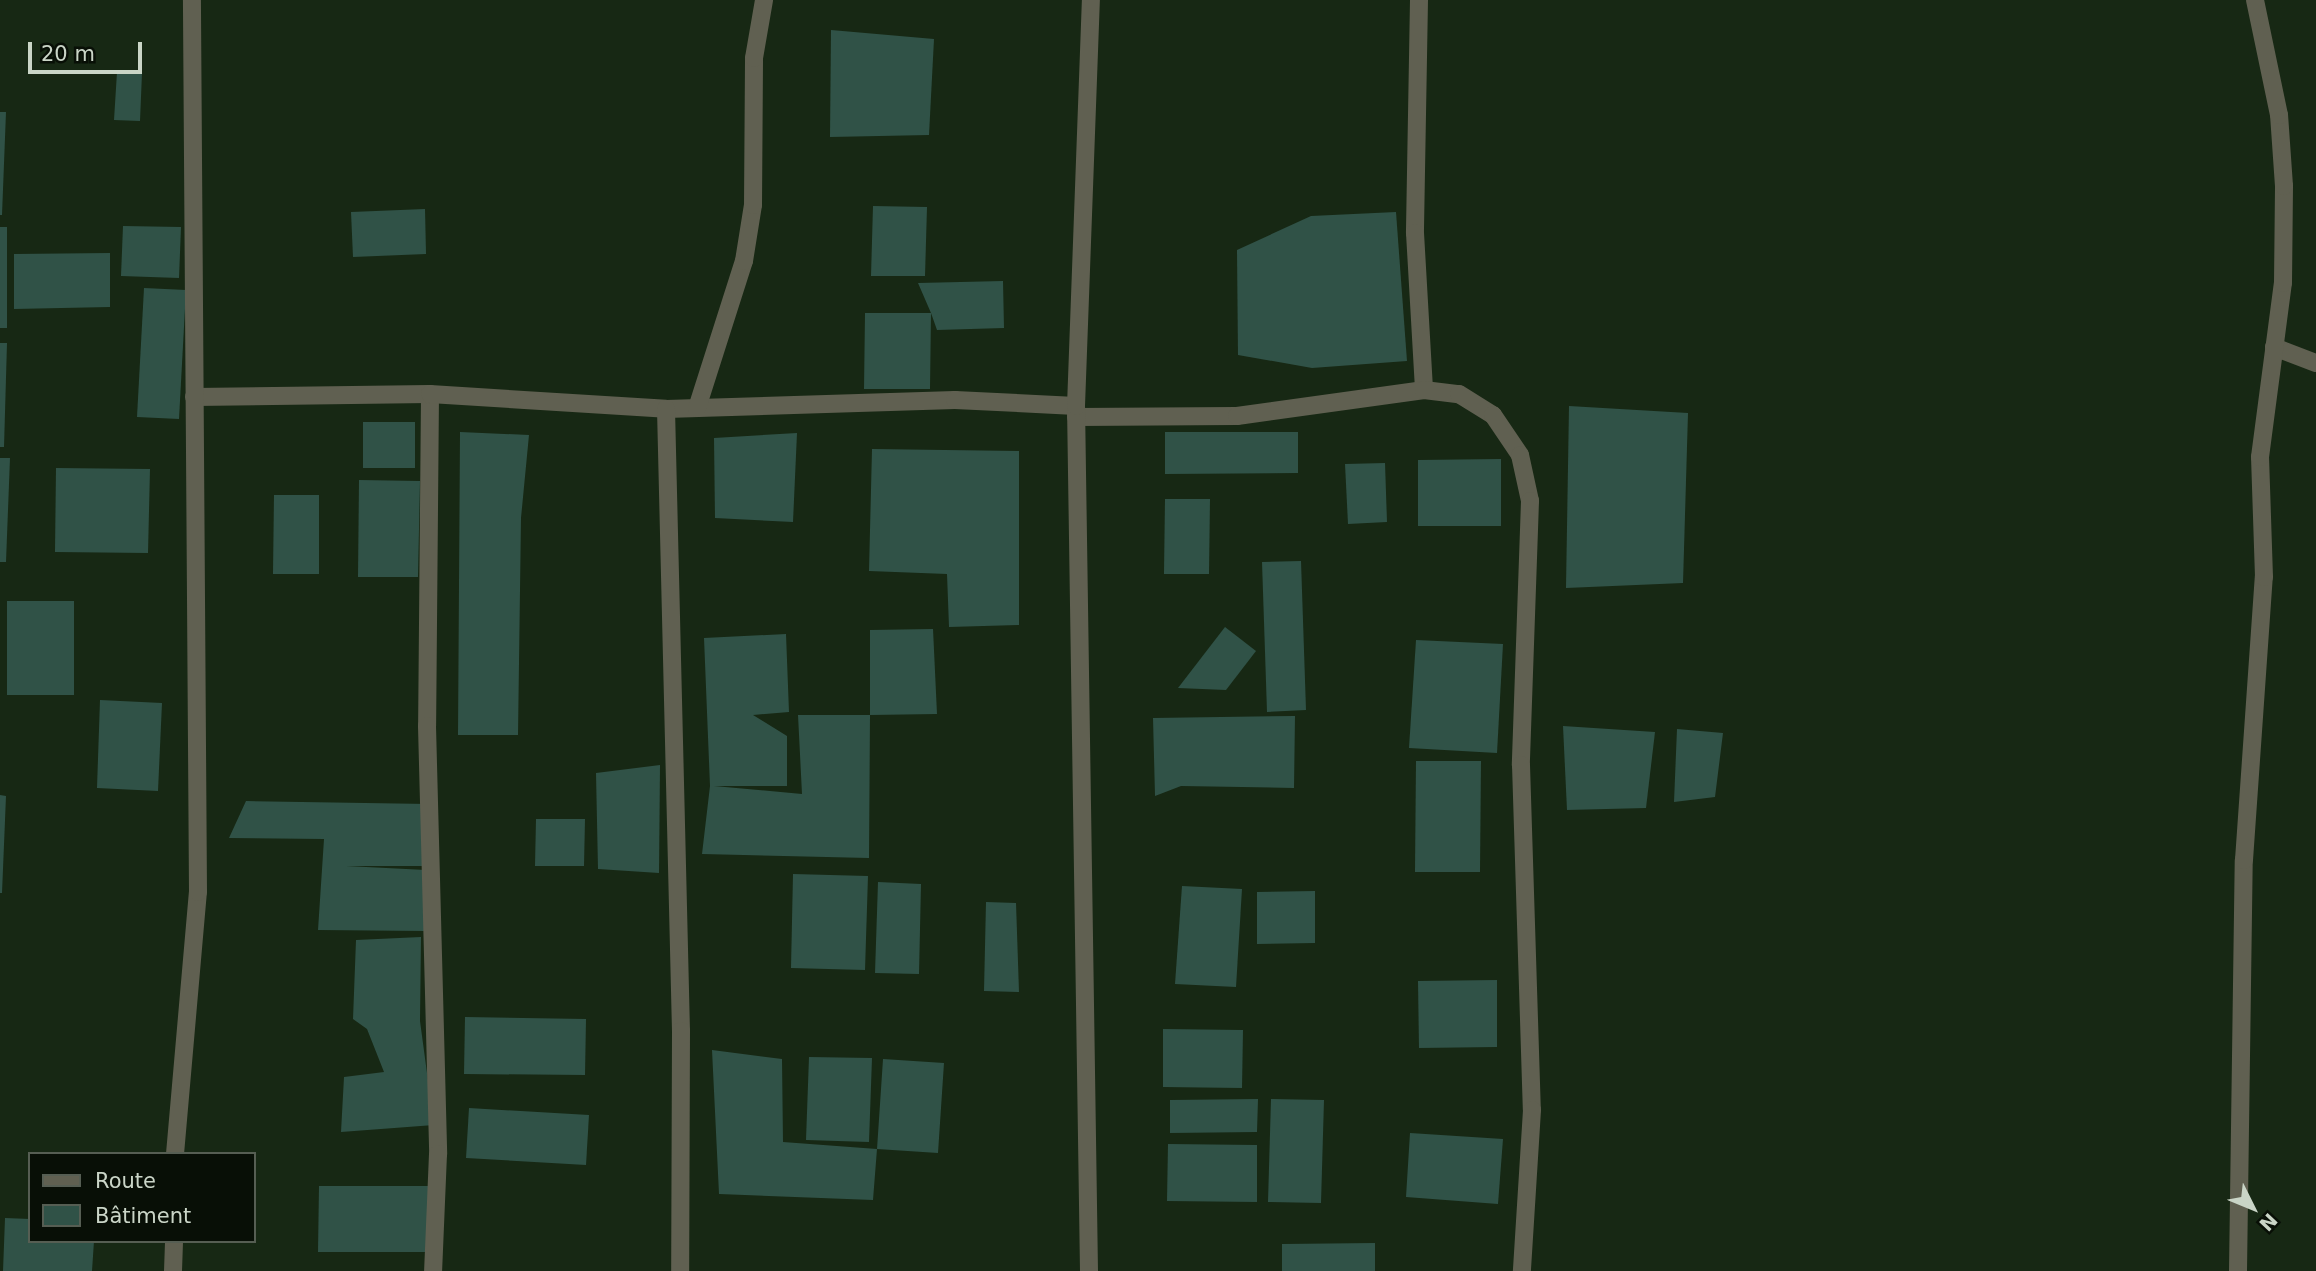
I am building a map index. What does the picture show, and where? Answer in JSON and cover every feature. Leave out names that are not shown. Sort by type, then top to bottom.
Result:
[{"type":"street","points":[[175,1152],[198,892],[192,0]]},
{"type":"street","points":[[698,408],[744,261],[753,205],[754,58],[764,0]]},
{"type":"street","points":[[1089,1271],[1076,411],[1091,0]]},
{"type":"street","points":[[1419,0],[1415,233],[1424,390]]},
{"type":"street","points":[[2238,1271],[2244,860],[2264,577],[2260,457],[2274,347],[2284,186],[2279,115],[2255,0]]},
{"type":"street","points":[[2274,347],[2316,363]]},
{"type":"street","points":[[194,397],[430,394],[666,409],[955,400],[1076,411],[1237,416],[1424,390],[1460,394],[1493,415],[1520,455],[1530,501],[1521,765],[1532,1110],[1522,1271]]},
{"type":"street","points":[[430,394],[427,726],[438,1154],[433,1271]]},
{"type":"street","points":[[666,409],[681,1031],[680,1271]]},
{"type":"street","points":[[173,1271],[174,1243]]},
{"type":"building","points":[[831,30],[934,39],[929,135],[830,137]]},
{"type":"building","points":[[117,72],[142,73],[140,121],[114,120]]},
{"type":"building","points":[[0,112],[6,112],[2,215],[0,215]]},
{"type":"building","points":[[873,206],[927,207],[925,276],[871,276]]},
{"type":"building","points":[[425,209],[426,254],[353,257],[351,212]]},
{"type":"building","points":[[1396,212],[1407,361],[1312,368],[1238,355],[1237,250],[1311,216]]},
{"type":"building","points":[[123,226],[181,227],[179,278],[121,276]]},
{"type":"building","points":[[0,227],[7,227],[7,328],[0,328]]},
{"type":"building","points":[[110,253],[110,307],[14,309],[14,254]]},
{"type":"building","points":[[1003,281],[1004,328],[937,330],[918,283]]},
{"type":"building","points":[[144,288],[186,290],[179,419],[137,417]]},
{"type":"building","points":[[865,313],[931,313],[930,389],[864,389]]},
{"type":"building","points":[[0,343],[7,343],[4,447],[0,447]]},
{"type":"building","points":[[1569,406],[1688,413],[1683,583],[1566,588]]},
{"type":"building","points":[[363,422],[415,422],[415,468],[363,468]]},
{"type":"building","points":[[460,432],[529,435],[521,518],[518,735],[458,735]]},
{"type":"building","points":[[1165,432],[1298,432],[1298,473],[1165,474]]},
{"type":"building","points":[[797,433],[793,522],[715,518],[714,438]]},
{"type":"building","points":[[872,449],[1019,451],[1019,625],[949,627],[947,574],[869,571]]},
{"type":"building","points":[[0,458],[10,458],[6,562],[0,562]]},
{"type":"building","points":[[1501,459],[1501,526],[1418,526],[1418,460]]},
{"type":"building","points":[[1385,463],[1387,522],[1348,524],[1345,464]]},
{"type":"building","points":[[56,468],[150,469],[148,553],[55,552]]},
{"type":"building","points":[[359,480],[420,481],[418,577],[358,577]]},
{"type":"building","points":[[274,495],[319,495],[319,574],[273,574]]},
{"type":"building","points":[[1165,499],[1210,499],[1209,574],[1164,574]]},
{"type":"building","points":[[1301,561],[1306,710],[1267,712],[1262,562]]},
{"type":"building","points":[[7,601],[74,601],[74,695],[7,695]]},
{"type":"building","points":[[1225,627],[1256,651],[1226,690],[1178,688]]},
{"type":"building","points":[[933,629],[937,714],[870,715],[870,630]]},
{"type":"building","points":[[786,634],[789,712],[753,715],[787,736],[787,786],[714,786],[802,794],[798,715],[870,715],[869,858],[702,854],[710,786],[704,638]]},
{"type":"building","points":[[1416,640],[1503,644],[1497,753],[1409,748]]},
{"type":"building","points":[[100,700],[162,703],[158,791],[97,788]]},
{"type":"building","points":[[1295,716],[1294,788],[1181,786],[1155,796],[1153,718]]},
{"type":"building","points":[[1563,726],[1655,732],[1646,808],[1567,810]]},
{"type":"building","points":[[1677,729],[1723,733],[1715,797],[1674,802]]},
{"type":"building","points":[[1416,761],[1481,761],[1480,872],[1415,872]]},
{"type":"building","points":[[660,765],[659,873],[598,869],[596,773]]},
{"type":"building","points":[[0,795],[6,796],[2,893],[0,893]]},
{"type":"building","points":[[246,801],[429,804],[428,866],[346,866],[426,870],[425,931],[318,930],[324,839],[229,838]]},
{"type":"building","points":[[536,819],[585,819],[584,866],[535,866]]},
{"type":"building","points":[[793,874],[868,876],[865,970],[791,968]]},
{"type":"building","points":[[878,882],[921,884],[919,974],[875,973]]},
{"type":"building","points":[[1182,886],[1242,889],[1236,987],[1175,984]]},
{"type":"building","points":[[1315,891],[1315,943],[1257,944],[1257,892]]},
{"type":"building","points":[[986,902],[1016,903],[1019,992],[984,991]]},
{"type":"building","points":[[421,937],[420,1021],[434,1125],[341,1132],[344,1077],[384,1072],[367,1029],[353,1019],[356,940]]},
{"type":"building","points":[[1497,980],[1497,1047],[1419,1048],[1418,981]]},
{"type":"building","points":[[465,1017],[586,1019],[585,1075],[464,1074]]},
{"type":"building","points":[[1163,1029],[1243,1030],[1242,1088],[1163,1087]]},
{"type":"building","points":[[712,1050],[782,1059],[783,1142],[877,1149],[873,1200],[719,1194]]},
{"type":"building","points":[[809,1057],[872,1058],[869,1142],[806,1140]]},
{"type":"building","points":[[883,1059],[944,1063],[938,1153],[877,1149]]},
{"type":"building","points":[[1258,1099],[1257,1132],[1170,1133],[1170,1100]]},
{"type":"building","points":[[1271,1099],[1324,1100],[1321,1203],[1268,1202]]},
{"type":"building","points":[[469,1108],[589,1115],[586,1165],[466,1158]]},
{"type":"building","points":[[1410,1133],[1503,1139],[1498,1204],[1406,1197]]},
{"type":"building","points":[[1168,1144],[1257,1145],[1257,1202],[1167,1201]]},
{"type":"building","points":[[319,1186],[429,1186],[428,1252],[318,1252]]},
{"type":"building","points":[[5,1218],[28,1219],[28,1243],[94,1243],[92,1271],[3,1271]]},
{"type":"building","points":[[1375,1243],[1375,1271],[1282,1271],[1282,1244]]}]
